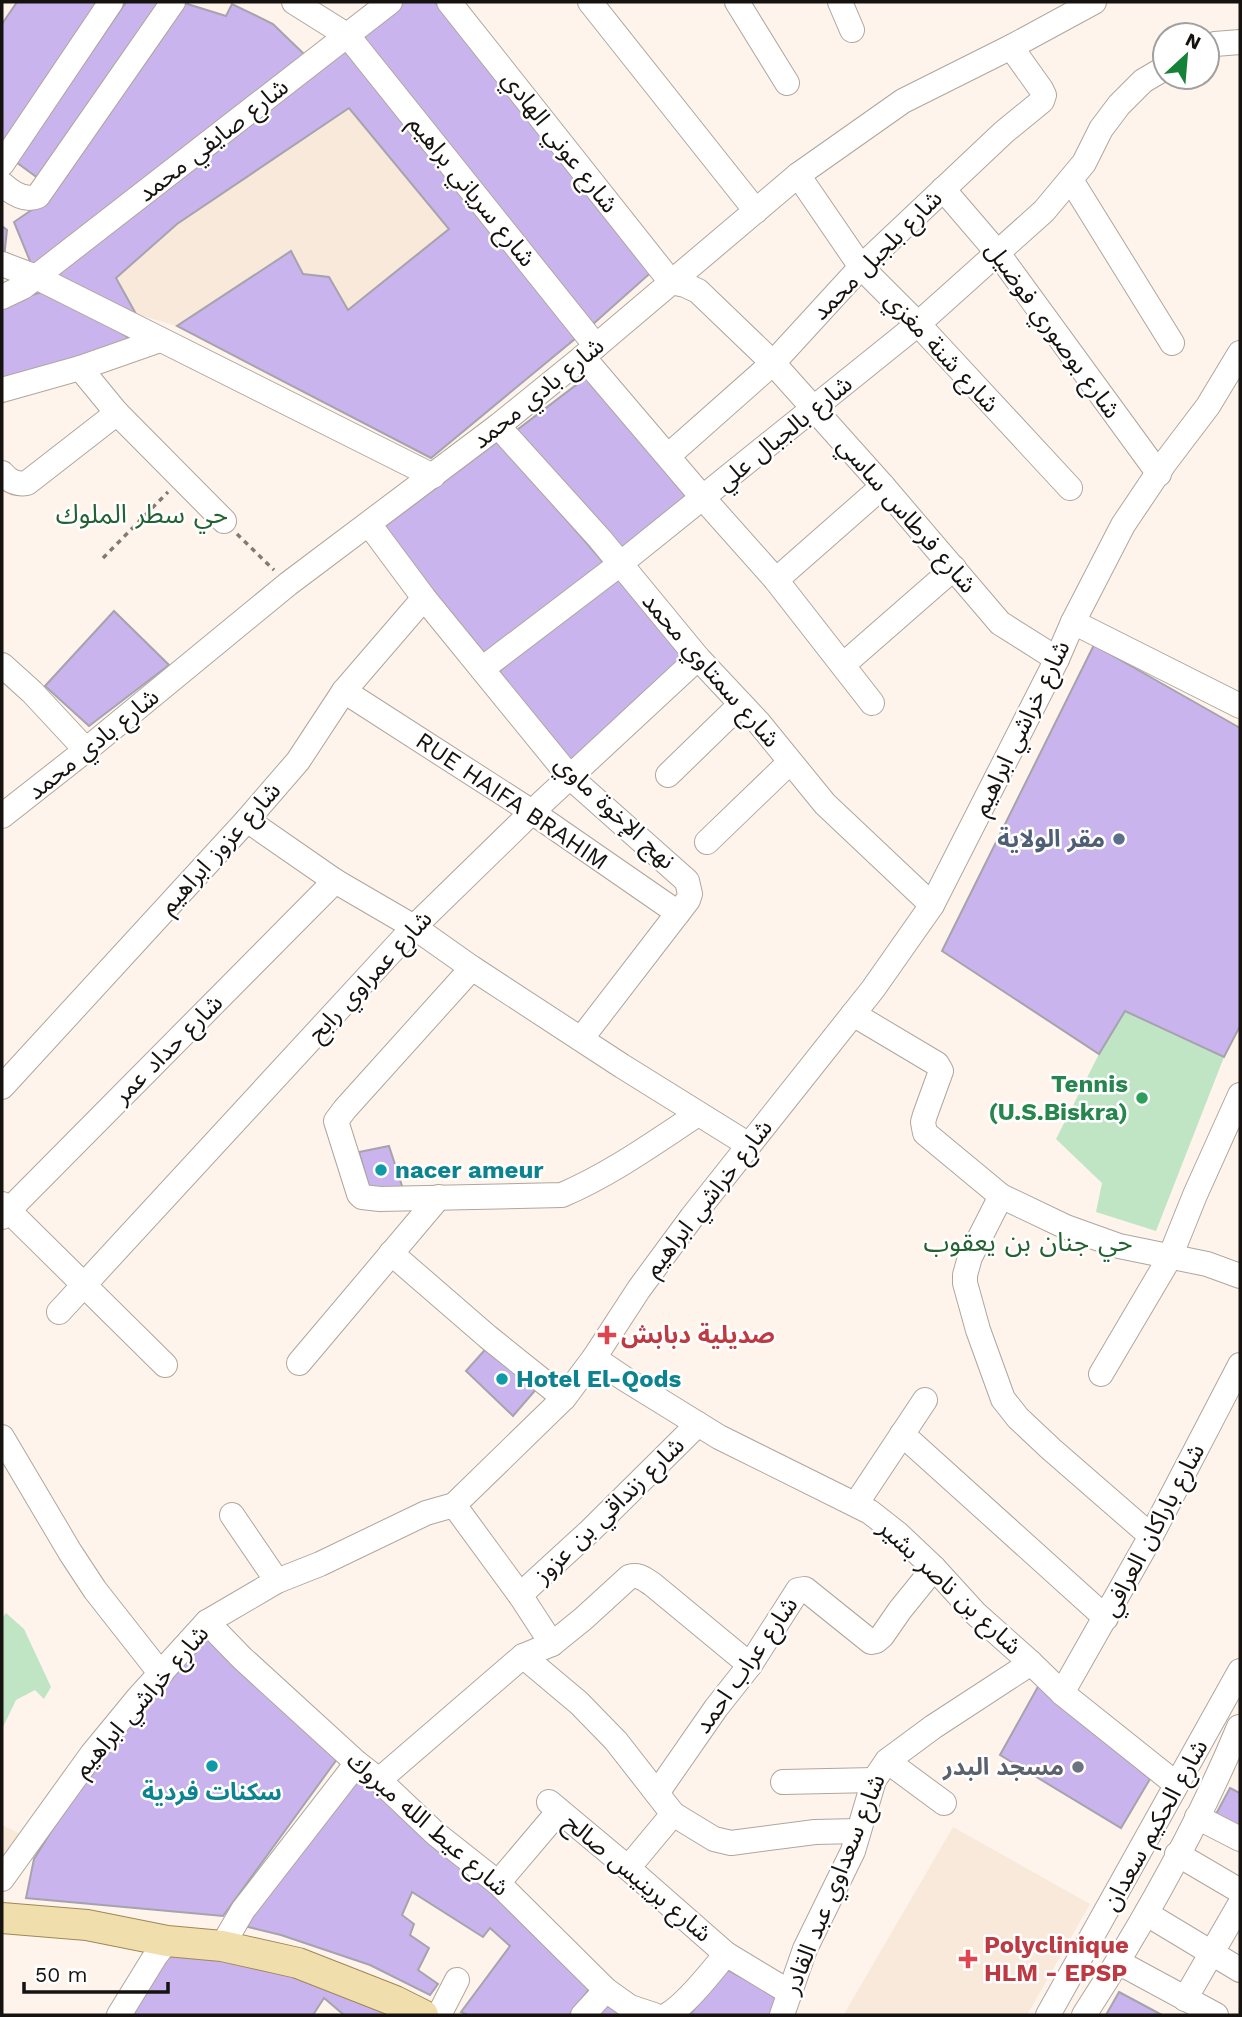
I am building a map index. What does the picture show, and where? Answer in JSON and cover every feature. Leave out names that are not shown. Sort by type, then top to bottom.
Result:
[{"type":"main road","points":[[2,1918],[87,1926],[167,1941],[222,1946],[299,1963],[422,2015]]},
{"type":"street","points":[[2,164],[111,2]]},
{"type":"street","points":[[2,184],[16,195],[29,199],[42,192],[173,2]]},
{"type":"street","name":"شارع سرياني براهيم","points":[[294,2],[348,36],[668,456],[776,580],[872,703]]},
{"type":"street","name":"شارع صايفي محمد","points":[[2,297],[23,288],[390,2]]},
{"type":"street","name":"شارع عوني الهادي","points":[[449,2],[671,282]]},
{"type":"street","points":[[590,2],[756,211]]},
{"type":"street","points":[[737,2],[787,83]]},
{"type":"street","points":[[840,2],[852,30]]},
{"type":"street","name":"شارع بادي محمد","points":[[2,816],[288,584],[498,426],[798,175],[903,101],[1094,2]]},
{"type":"street","points":[[1221,44],[1240,42]]},
{"type":"street","name":"شارع بلجبل محمد","points":[[668,456],[773,363],[861,267],[1004,132],[1042,100],[1044,95],[1041,89],[1011,47]]},
{"type":"street","name":"شارع بالجبال علي","points":[[482,669],[620,564],[918,324],[1044,211],[1084,163],[1101,129],[1119,105],[1151,76]]},
{"type":"street","name":"شارع شنة مغزي","points":[[798,175],[861,267],[918,324],[1070,488]]},
{"type":"street","points":[[1071,180],[1172,343]]},
{"type":"street","name":"شارع بوصوري فوضيل","points":[[943,189],[998,252],[1159,474]]},
{"type":"street","points":[[2,264],[162,331],[433,476]]},
{"type":"street","name":"شارع فرطاس ساسي","points":[[671,282],[698,291],[773,363],[1000,623],[1057,659]]},
{"type":"street","points":[[2,390],[80,368],[162,331]]},
{"type":"street","name":"شارع خراشي ابراهيم","points":[[2,1879],[92,1754],[138,1698],[207,1622],[277,1581],[320,1564],[426,1513],[454,1505],[564,1398],[639,1289],[853,1014],[932,905],[1123,525],[1208,406],[1240,353]]},
{"type":"street","points":[[80,368],[117,413],[224,521]]},
{"type":"street","points":[[2,474],[14,482],[27,483],[117,413]]},
{"type":"street","name":"شارع سمتاوي محمد","points":[[498,426],[825,804],[932,905]]},
{"type":"street","points":[[776,580],[883,486]]},
{"type":"street","name":"نهج الإخوة ماوي","points":[[369,524],[424,598],[570,776],[687,880],[690,894],[688,900],[581,1039]]},
{"type":"street","points":[[843,665],[954,568]]},
{"type":"street","name":"شارع عزوز ابراهيم","points":[[2,1087],[298,761],[344,691],[424,598]]},
{"type":"street","points":[[1073,622],[1240,706]]},
{"type":"street","name":"شارع عمراوي رابح","points":[[59,1312],[414,927],[570,776],[698,658]]},
{"type":"street","points":[[2,665],[32,692],[86,750]]},
{"type":"street","name":"RUE HAIFA BRAHIM","points":[[344,691],[532,812],[678,913]]},
{"type":"street","points":[[668,775],[741,704]]},
{"type":"street","points":[[707,842],[790,762]]},
{"type":"street","points":[[247,820],[335,881],[414,927],[581,1039],[749,1145]]},
{"type":"street","name":"شارع حداد عمر","points":[[4,1211],[335,881]]},
{"type":"street","points":[[472,968],[336,1121],[362,1197],[380,1199],[562,1195],[619,1166],[698,1114]]},
{"type":"street","points":[[853,1014],[937,1064],[940,1071],[925,1115],[926,1133],[1001,1196],[1098,1239],[1119,1246],[1207,1264],[1240,1276]]},
{"type":"street","points":[[1101,1374],[1170,1257],[1240,1095]]},
{"type":"street","points":[[1001,1196],[970,1257],[965,1283],[978,1330],[1003,1399],[1008,1408],[1051,1449],[1151,1536]]},
{"type":"street","points":[[299,1363],[439,1197]]},
{"type":"street","points":[[4,1211],[165,1365]]},
{"type":"street","points":[[391,1253],[564,1398]]},
{"type":"street","name":"شارع بن ناصر بشير","points":[[594,1358],[719,1437],[815,1488],[870,1511],[934,1568],[976,1614],[1062,1693],[1176,1784]]},
{"type":"street","name":"شارع باراكان العرافي","points":[[1062,1693],[1151,1536],[1240,1365]]},
{"type":"street","points":[[856,1504],[925,1400]]},
{"type":"street","name":"شارع زنداقي بن عزوز","points":[[520,1595],[590,1531],[698,1424]]},
{"type":"street","points":[[902,1434],[1106,1618]]},
{"type":"street","points":[[2,1437],[95,1590],[161,1674]]},
{"type":"street","points":[[454,1505],[552,1644]]},
{"type":"street","points":[[232,1515],[277,1581]]},
{"type":"street","name":"شارع عراب احمد","points":[[657,1793],[716,1708],[750,1665],[798,1590],[805,1589],[871,1642],[882,1636],[934,1568]]},
{"type":"street","points":[[379,1780],[523,1656],[552,1644],[634,1575],[652,1584],[750,1665]]},
{"type":"street","name":"شارع عيط الله مبروك","points":[[207,1622],[242,1658],[436,1834],[498,1883],[606,1990],[631,2007],[654,2015]]},
{"type":"street","points":[[523,1656],[579,1703],[617,1741],[673,1814],[714,1839],[731,1843],[815,1832],[858,1831]]},
{"type":"street","name":"شارع سعداوي عبد القادر","points":[[782,2015],[820,1915],[853,1851],[881,1770],[942,1721],[1031,1663]]},
{"type":"street","name":"شارع الحكيم سعدان","points":[[1048,2015],[1240,1671]]},
{"type":"street","points":[[1084,2015],[1147,1914],[1197,1817],[1234,1756],[1239,1727],[1217,1714]]},
{"type":"street","points":[[1203,1737],[1234,1756]]},
{"type":"street","points":[[222,1946],[243,1910],[357,1763]]},
{"type":"street","points":[[783,1783],[881,1770],[944,1803]]},
{"type":"street","name":"شارع برينيس صالح","points":[[498,1883],[554,1806],[726,1954]]},
{"type":"street","points":[[628,1868],[673,1814]]},
{"type":"street","points":[[1197,1817],[1240,1839]]},
{"type":"street","points":[[1177,1854],[1240,1891]]},
{"type":"street","points":[[1185,1998],[1240,1903]]},
{"type":"street","points":[[1147,1914],[1240,1970]]},
{"type":"street","points":[[1102,1920],[1131,1939]]},
{"type":"street","points":[[120,2015],[167,1941]]},
{"type":"street","points":[[667,2015],[675,2011],[726,1954],[789,1992]]},
{"type":"street","points":[[1118,1962],[1216,2015]]},
{"type":"street","points":[[439,2015],[457,1980]]},
{"type":"street","points":[[583,2015],[606,1990]]},
{"type":"path","points":[[103,558],[181,477]]},
{"type":"path","points":[[224,521],[288,584]]},
{"type":"shaded area","points":[[349,108],[449,229],[348,310],[329,277],[303,274],[291,251],[177,326],[136,314],[116,278],[177,224]]},
{"type":"shaded area","points":[[2,1825],[27,1837],[2,1872]]},
{"type":"shaded area","name":"Polyclinique HLM - EPSP","points":[[953,1827],[1090,1904],[1027,2015],[844,2014]]},
{"type":"green space","name":"Tennis (U.S.Biskra)","points":[[1125,1011],[1224,1057],[1156,1231],[1096,1212],[1102,1183],[1056,1139],[1099,1054]]},
{"type":"green space","points":[[6,1613],[24,1629],[51,1687],[44,1699],[35,1690],[16,1700],[2,1729],[2,1618]]},
{"type":"building","points":[[17,2],[103,2],[2,148],[2,24]]},
{"type":"building","points":[[126,2],[164,2],[42,181],[16,162]]},
{"type":"building","points":[[181,2],[226,16],[232,4],[273,24],[306,56],[32,266],[14,222],[49,198]]},
{"type":"building","points":[[401,2],[435,2],[656,268],[592,325],[359,37]]},
{"type":"building","points":[[345,46],[576,338],[431,458],[177,326],[291,251],[303,274],[329,277],[348,310],[449,229],[349,108],[177,224],[116,278],[136,314],[52,273]]},
{"type":"building","points":[[2,226],[7,230],[4,258],[2,257]]},
{"type":"building","points":[[52,289],[132,340],[2,381],[2,304]]},
{"type":"building","points":[[588,376],[687,496],[619,552],[517,430]]},
{"type":"building","points":[[498,441],[604,563],[485,655],[380,530]]},
{"type":"building","points":[[617,574],[687,663],[572,768],[499,672],[565,608]]},
{"type":"building","points":[[114,611],[169,665],[89,726],[45,686]]},
{"type":"building","name":"مقر الولاية","points":[[1094,645],[1240,728],[1240,1026],[1224,1057],[1125,1011],[1099,1054],[942,951]]},
{"type":"building","name":"nacer ameur","points":[[389,1146],[403,1189],[371,1194],[359,1152]]},
{"type":"building","name":"Hotel El-Qods","points":[[491,1343],[538,1387],[513,1416],[466,1371]]},
{"type":"building","name":"سكنات فردية","points":[[211,1634],[340,1755],[223,1916],[26,1898],[34,1859],[85,1777],[137,1702]]},
{"type":"building","name":"مسجد البدر","points":[[1040,1683],[1150,1779],[1121,1828],[1000,1755]]},
{"type":"building","name":"سكنات فردية","points":[[355,1775],[524,1915],[591,1987],[569,2015],[468,2015],[461,2012],[510,1946],[490,1928],[483,1937],[412,1892],[402,1915],[414,1924],[410,1935],[429,1948],[418,1970],[438,1984],[430,1995],[370,1965],[281,1935],[240,1925]]},
{"type":"building","points":[[1230,1788],[1240,1793],[1240,1831],[1215,1816]]},
{"type":"building","points":[[171,1951],[247,1961],[364,1999],[392,2015],[344,2015],[324,1998],[313,2015],[122,2015]]},
{"type":"building","points":[[726,1969],[783,1999],[777,2015],[690,2015]]},
{"type":"building","points":[[1119,1992],[1162,2015],[1106,2015]]},
{"type":"building","points":[[606,2004],[626,2015],[597,2015]]},
{"type":"place","name":"مقر الولاية","points":[[1119,839]]},
{"type":"place","name":"Tennis (U.S.Biskra)","points":[[1142,1098]]},
{"type":"place","name":"nacer ameur","points":[[381,1170]]},
{"type":"place","name":"صديلية دبابش","points":[[607,1335]]},
{"type":"place","name":"Hotel El-Qods","points":[[502,1379]]},
{"type":"place","name":"سكنات فردية","points":[[212,1766]]},
{"type":"place","name":"مسجد البدر","points":[[1078,1767]]},
{"type":"place","name":"Polyclinique HLM - EPSP","points":[[968,1959]]},
{"type":"district","name":"حي سطر الملوك","points":[[142,514]]},
{"type":"district","name":"حي جنان بن يعقوب","points":[[1028,1242]]}]
